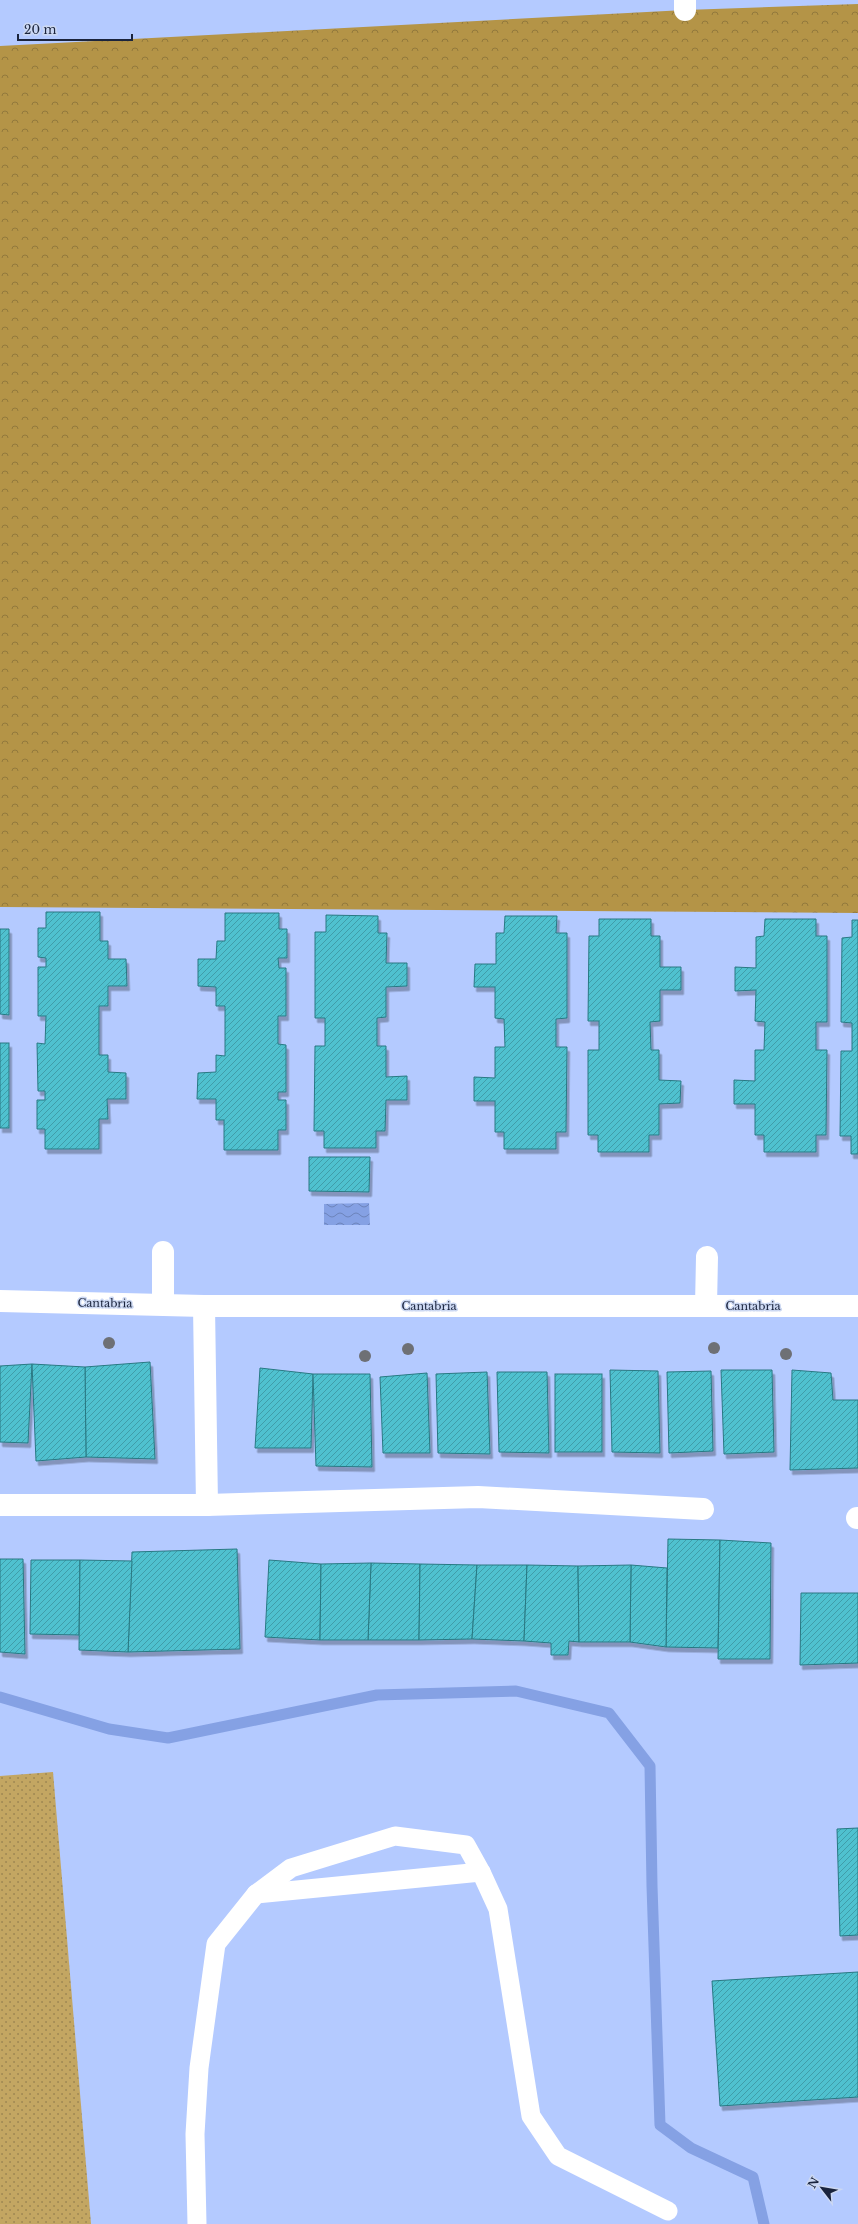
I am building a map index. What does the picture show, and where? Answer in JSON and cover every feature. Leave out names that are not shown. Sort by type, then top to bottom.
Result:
[{"type":"street","points":[[163,1252],[163,1304]]},
{"type":"street","points":[[706,1306],[707,1257]]},
{"type":"street","name":"Cantabria","points":[[0,1301],[204,1306],[858,1306]]},
{"type":"street","points":[[204,1306],[207,1505]]},
{"type":"street","points":[[0,1505],[207,1505],[478,1497],[703,1509]]},
{"type":"lane","points":[[197,2224],[195,2134],[199,2068],[216,1944],[256,1894],[291,1868],[395,1836],[466,1845],[481,1872],[498,1909],[531,2116],[558,2156],[668,2211]]},
{"type":"lane","points":[[256,1894],[481,1872]]},
{"type":"shaded area","points":[[53,1772],[91,2224],[0,2224],[0,1776]]},
{"type":"green space","points":[[858,4],[858,913],[0,907],[0,46],[685,10]]},
{"type":"water","points":[[369,1203],[370,1225],[324,1225],[324,1204]]},
{"type":"building","points":[[46,912],[100,912],[100,941],[108,941],[108,959],[126,959],[127,986],[108,986],[108,1006],[99,1006],[99,1055],[108,1055],[108,1072],[126,1073],[126,1099],[107,1099],[108,1119],[99,1119],[99,1149],[45,1149],[45,1129],[37,1129],[37,1100],[45,1100],[45,1091],[38,1091],[37,1043],[45,1044],[46,1016],[38,1016],[38,967],[46,967],[46,958],[38,957],[38,928],[46,928]]},
{"type":"building","points":[[225,913],[279,913],[279,929],[287,929],[287,958],[278,958],[279,968],[286,968],[286,1016],[278,1016],[278,1044],[286,1045],[286,1092],[278,1092],[278,1100],[286,1100],[286,1130],[278,1130],[278,1150],[224,1150],[224,1120],[216,1120],[216,1099],[197,1099],[198,1073],[216,1072],[216,1055],[225,1056],[225,1006],[216,1006],[216,987],[198,986],[198,959],[216,959],[217,941],[225,941]]},
{"type":"building","points":[[326,915],[378,916],[378,933],[387,933],[386,963],[407,963],[407,986],[386,987],[386,1017],[377,1018],[377,1046],[386,1046],[386,1077],[407,1076],[407,1100],[386,1100],[385,1131],[376,1131],[376,1148],[324,1148],[324,1131],[314,1131],[315,1046],[325,1046],[325,1018],[315,1018],[315,932],[326,932]]},
{"type":"building","points":[[505,916],[557,916],[556,933],[567,933],[567,1018],[556,1019],[556,1047],[567,1047],[566,1132],[556,1132],[556,1149],[504,1149],[504,1132],[495,1132],[495,1101],[474,1101],[474,1077],[495,1078],[495,1047],[505,1047],[504,1019],[495,1018],[495,987],[474,987],[475,964],[496,964],[496,933],[504,933]]},
{"type":"building","points":[[599,919],[651,919],[651,936],[660,936],[660,967],[681,967],[681,990],[660,990],[660,1021],[650,1022],[651,1050],[659,1050],[659,1080],[681,1081],[680,1103],[659,1104],[659,1135],[649,1135],[649,1152],[598,1152],[598,1135],[588,1135],[588,1050],[599,1050],[599,1021],[588,1021],[589,936],[599,936]]},
{"type":"building","points":[[765,919],[816,919],[816,936],[827,936],[827,1022],[816,1022],[816,1050],[827,1050],[826,1135],[816,1135],[816,1152],[764,1152],[764,1135],[755,1135],[755,1104],[734,1104],[734,1080],[755,1081],[755,1050],[764,1050],[765,1022],[755,1021],[756,990],[735,991],[735,967],[756,968],[756,937],[764,936]]},
{"type":"building","points":[[852,920],[858,920],[858,1154],[851,1154],[851,1136],[840,1136],[841,1051],[852,1051],[852,1023],[841,1022],[842,938],[852,937]]},
{"type":"building","points":[[0,929],[9,929],[9,1015],[0,1014]]},
{"type":"building","points":[[0,1043],[9,1043],[9,1128],[0,1128]]},
{"type":"building","points":[[309,1157],[370,1157],[369,1192],[309,1191]]},
{"type":"building","points":[[150,1362],[155,1459],[86,1457],[85,1367]]},
{"type":"building","points":[[32,1364],[28,1443],[0,1442],[0,1366]]},
{"type":"building","points":[[32,1364],[85,1367],[86,1457],[36,1461]]},
{"type":"building","points":[[260,1368],[313,1374],[311,1448],[255,1448]]},
{"type":"building","points":[[610,1370],[658,1371],[660,1453],[612,1452]]},
{"type":"building","points":[[721,1370],[772,1370],[774,1452],[724,1454]]},
{"type":"building","points":[[792,1370],[831,1373],[833,1400],[858,1400],[858,1468],[790,1470]]},
{"type":"building","points":[[711,1371],[713,1451],[669,1453],[667,1372]]},
{"type":"building","points":[[487,1372],[490,1454],[438,1453],[436,1374]]},
{"type":"building","points":[[497,1372],[547,1372],[549,1453],[499,1452]]},
{"type":"building","points":[[427,1373],[430,1453],[383,1453],[380,1377]]},
{"type":"building","points":[[313,1374],[370,1374],[372,1467],[316,1466]]},
{"type":"building","points":[[555,1374],[602,1374],[602,1452],[555,1452]]},
{"type":"building","points":[[668,1539],[720,1540],[718,1648],[666,1647]]},
{"type":"building","points":[[720,1540],[771,1543],[770,1659],[718,1659]]},
{"type":"building","points":[[237,1549],[240,1649],[128,1652],[132,1552]]},
{"type":"building","points":[[0,1559],[23,1559],[25,1654],[0,1652]]},
{"type":"building","points":[[31,1560],[80,1560],[79,1635],[30,1634]]},
{"type":"building","points":[[80,1560],[132,1561],[128,1652],[79,1650]]},
{"type":"building","points":[[269,1560],[321,1564],[320,1640],[265,1637]]},
{"type":"building","points":[[371,1563],[420,1564],[419,1640],[368,1640]]},
{"type":"building","points":[[371,1563],[368,1640],[320,1640],[321,1564]]},
{"type":"building","points":[[420,1564],[477,1565],[472,1639],[419,1640]]},
{"type":"building","points":[[477,1565],[527,1565],[524,1641],[472,1639]]},
{"type":"building","points":[[527,1565],[578,1566],[579,1642],[569,1641],[568,1655],[551,1655],[551,1643],[524,1641]]},
{"type":"building","points":[[631,1565],[667,1568],[666,1647],[630,1642]]},
{"type":"building","points":[[631,1565],[630,1642],[579,1642],[578,1566]]},
{"type":"building","points":[[801,1593],[858,1593],[858,1663],[800,1665]]},
{"type":"building","points":[[858,1828],[858,1935],[840,1936],[837,1829]]},
{"type":"building","points":[[858,1972],[858,2097],[720,2106],[712,1981]]},
{"type":"waterway","points":[[0,1697],[109,1729],[168,1738],[377,1695],[516,1691],[609,1713],[650,1766],[652,1886],[660,2125],[691,2148],[753,2177],[764,2224]]}]
